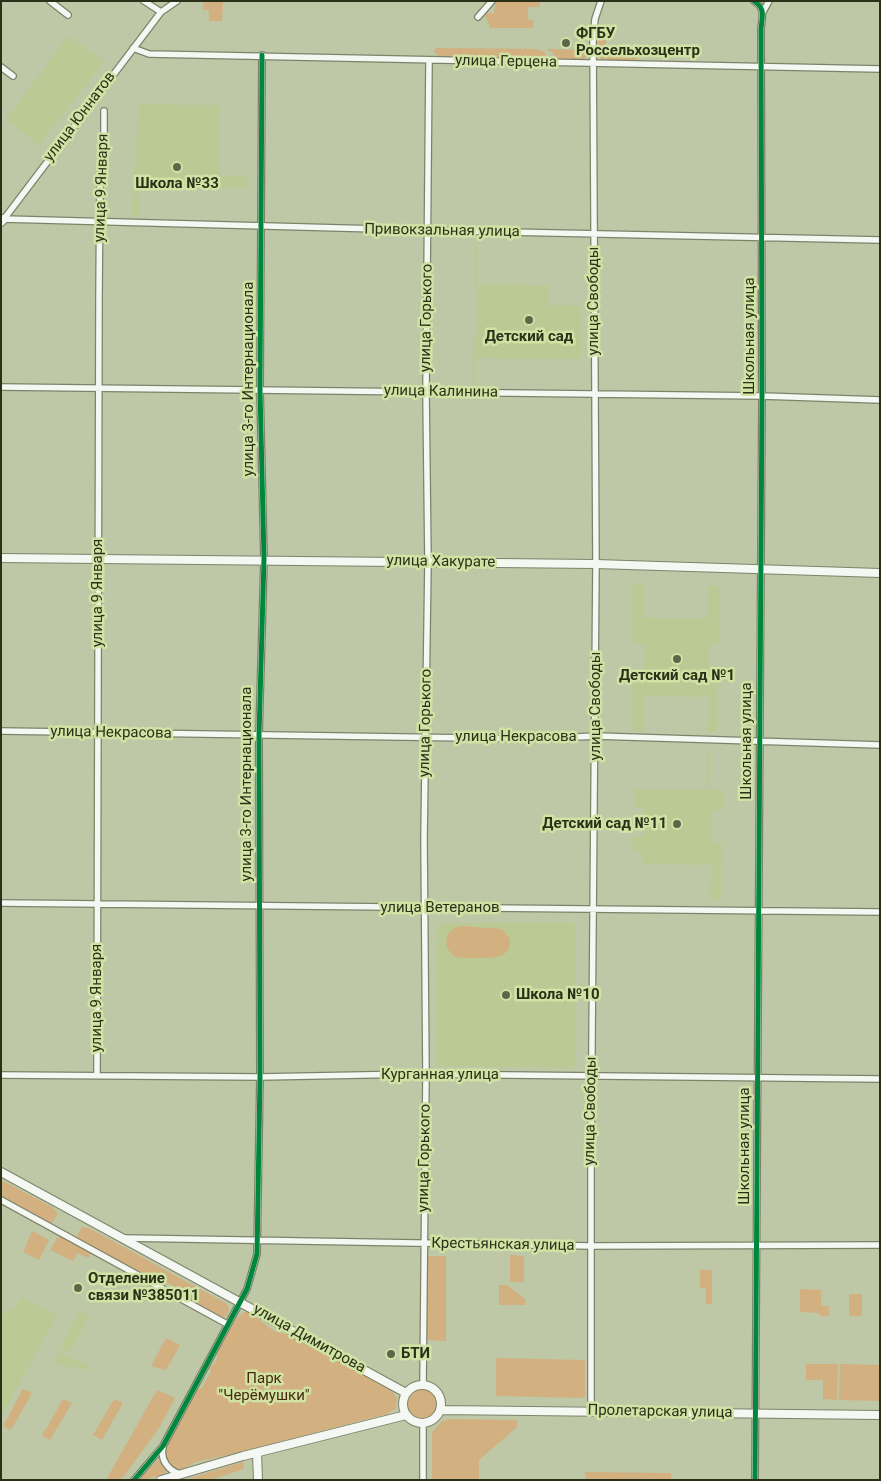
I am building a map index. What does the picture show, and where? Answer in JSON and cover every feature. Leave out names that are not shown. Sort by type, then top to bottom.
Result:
[{"type":"main road","name":"улица Хакурате","points":[[1,558],[264,559],[596,564],[880,573]]},
{"type":"main road","name":"улица Димитрова","points":[[1,1172],[406,1393]]},
{"type":"main road","points":[[423,1385],[430,1386],[438,1393],[442,1403],[441,1410],[435,1419],[423,1423],[414,1422],[406,1414],[403,1404],[406,1393],[412,1387],[423,1385]]},
{"type":"main road","name":"Пролетарская улица","points":[[441,1410],[880,1415]]},
{"type":"main road","points":[[161,1480],[257,1452],[406,1414]]},
{"type":"main road","points":[[257,1452],[258,1480]]},
{"type":"street","points":[[50,1],[68,15]]},
{"type":"street","points":[[144,1],[161,12]]},
{"type":"street","name":"улица Юннатов","points":[[3,221],[161,12],[177,1]]},
{"type":"street","points":[[478,16],[492,1]]},
{"type":"street","name":"улица Свободы","points":[[591,1411],[596,736],[594,28],[601,1]]},
{"type":"street","name":"Школьная улица","points":[[755,1480],[762,396],[761,66],[763,13],[769,1]]},
{"type":"street","points":[[756,2],[762,8],[763,13]]},
{"type":"street","name":"улица Герцена","points":[[133,48],[149,54],[880,69]]},
{"type":"street","name":"улица 3-го Интернационала","points":[[134,1480],[164,1446],[252,1276],[258,1242],[260,1077],[258,906],[264,559],[260,390],[262,56]]},
{"type":"street","name":"улица Горького","points":[[423,1385],[426,1074],[423,908],[428,562],[426,392],[429,61]]},
{"type":"street","points":[[1,67],[13,76]]},
{"type":"street","name":"улица 9 Января","points":[[97,1076],[100,222],[104,111]]},
{"type":"street","name":"Привокзальная улица","points":[[3,221],[880,240]]},
{"type":"street","name":"улица Калинина","points":[[1,387],[762,396],[880,400]]},
{"type":"street","name":"улица Некрасова","points":[[1,731],[536,739],[596,736],[760,743],[880,745]]},
{"type":"street","name":"улица Ветеранов","points":[[1,903],[880,912]]},
{"type":"street","name":"Курганная улица","points":[[1,1075],[260,1077],[426,1074],[880,1079]]},
{"type":"street","points":[[1,1200],[227,1324]]},
{"type":"street","name":"Крестьянская улица","points":[[125,1238],[258,1242],[591,1246],[880,1245]]},
{"type":"street","points":[[423,1423],[423,1480]]},
{"type":"street","points":[[164,1446],[162,1451],[164,1460],[171,1471],[180,1474]]},
{"type":"shaded area","points":[[68,36],[104,61],[39,146],[6,119]]},
{"type":"shaded area","name":"Школа №33","points":[[139,104],[219,105],[220,176],[248,175],[248,188],[138,186],[139,215],[131,215]]},
{"type":"shaded area","name":"Детский сад","points":[[474,245],[477,245],[476,284],[549,285],[549,305],[581,306],[581,359],[476,358],[476,388],[473,387],[473,335],[478,334],[478,291],[474,284]]},
{"type":"shaded area","name":"Детский сад №1","points":[[632,584],[643,584],[643,618],[707,618],[707,586],[720,586],[719,644],[710,644],[710,675],[718,676],[717,732],[708,732],[709,697],[644,696],[643,732],[631,731],[632,674],[644,674],[644,644],[631,643]]},
{"type":"shaded area","name":"Детский сад №11","points":[[707,754],[711,754],[710,789],[724,790],[724,810],[712,810],[711,842],[722,842],[721,899],[710,899],[711,865],[642,864],[642,852],[632,851],[632,837],[643,837],[644,807],[634,807],[634,789],[707,790]]},
{"type":"shaded area","name":"Школа №10","points":[[437,923],[575,923],[575,1068],[436,1066]]},
{"type":"shaded area","points":[[21,1297],[57,1316],[1,1416],[1,1313],[15,1309]]},
{"type":"shaded area","points":[[79,1311],[89,1317],[70,1352],[60,1347]]},
{"type":"shaded area","points":[[59,1352],[90,1366],[88,1371],[74,1365],[71,1370],[54,1362]]},
{"type":"green space","points":[[203,1],[223,1],[222,21],[209,21],[209,10],[203,10]]},
{"type":"green space","points":[[496,1],[539,1],[540,7],[528,7],[528,20],[534,20],[533,28],[490,28],[485,14],[494,13]]},
{"type":"green space","points":[[598,38],[606,38],[606,53],[637,55],[637,62],[603,61],[597,55]]},
{"type":"green space","points":[[435,48],[535,49],[545,52],[545,56],[536,59],[440,57],[434,52]]},
{"type":"green space","points":[[546,49],[585,50],[589,54],[584,60],[554,58],[553,53]]},
{"type":"green space","points":[[461,926],[502,929],[510,939],[510,946],[504,954],[495,957],[460,958],[454,956],[447,948],[447,938],[451,931]]},
{"type":"green space","points":[[1,1180],[52,1207],[58,1214],[51,1224],[1,1197]]},
{"type":"green space","points":[[82,1227],[89,1228],[227,1304],[229,1310],[227,1316],[220,1317],[181,1296],[182,1291],[177,1288],[174,1292],[174,1286],[168,1283],[164,1286],[76,1237]]},
{"type":"green space","points":[[32,1231],[49,1240],[39,1260],[23,1252]]},
{"type":"green space","points":[[61,1236],[91,1252],[88,1258],[78,1253],[73,1261],[50,1250],[57,1238]]},
{"type":"green space","points":[[510,1255],[524,1256],[524,1282],[510,1282]]},
{"type":"green space","points":[[427,1256],[446,1256],[446,1341],[429,1340],[426,1337]]},
{"type":"green space","points":[[700,1270],[712,1270],[712,1304],[706,1304],[706,1288],[700,1288]]},
{"type":"green space","points":[[499,1285],[507,1285],[525,1299],[525,1305],[499,1305]]},
{"type":"green space","points":[[800,1289],[821,1290],[821,1306],[829,1306],[829,1316],[820,1316],[819,1313],[800,1312]]},
{"type":"green space","points":[[849,1294],[862,1294],[862,1316],[849,1316]]},
{"type":"green space","name":"Парк \"Черёмушки\"","points":[[244,1312],[253,1315],[268,1327],[287,1334],[392,1391],[397,1398],[396,1408],[387,1414],[196,1462],[181,1470],[175,1470],[165,1458],[165,1448],[196,1390],[202,1388],[211,1371],[209,1368],[218,1357],[216,1353],[236,1319]]},
{"type":"green space","points":[[166,1338],[180,1345],[166,1370],[151,1366]]},
{"type":"green space","points":[[496,1358],[585,1360],[585,1396],[582,1398],[496,1396]]},
{"type":"green space","points":[[806,1364],[838,1364],[837,1400],[823,1399],[823,1380],[806,1380]]},
{"type":"green space","points":[[840,1364],[880,1365],[880,1401],[839,1400]]},
{"type":"green space","points":[[23,1389],[32,1393],[11,1430],[3,1426]]},
{"type":"green space","points":[[422,1389],[433,1393],[437,1404],[433,1415],[422,1419],[411,1415],[407,1404],[411,1393]]},
{"type":"green space","points":[[157,1390],[175,1398],[159,1428],[124,1476],[119,1480],[106,1480]]},
{"type":"green space","points":[[63,1399],[72,1403],[50,1440],[42,1436]]},
{"type":"green space","points":[[114,1399],[123,1403],[102,1440],[93,1435]]},
{"type":"green space","points":[[451,1419],[517,1420],[517,1427],[479,1460],[479,1480],[432,1480],[432,1432],[442,1421]]},
{"type":"green space","points":[[158,1460],[162,1460],[166,1471],[163,1475],[142,1480],[141,1476]]},
{"type":"green space","points":[[243,1462],[244,1469],[210,1480],[184,1480]]},
{"type":"green space","points":[[585,1472],[671,1473],[671,1480],[591,1480],[586,1478]]},
{"type":"waterway","points":[[591,27],[598,1]]},
{"type":"cycle path","points":[[754,1],[762,10],[762,396],[755,1480]]},
{"type":"cycle path","points":[[134,1480],[163,1446],[247,1289],[257,1254],[260,1077],[259,735],[264,559],[260,389],[262,55]]},
{"type":"place","name":"ФГБУ Россельхозцентр","points":[[566,43]]},
{"type":"place","name":"Школа №33","points":[[177,167]]},
{"type":"place","name":"Детский сад","points":[[529,320]]},
{"type":"place","name":"Детский сад №1","points":[[677,659]]},
{"type":"place","name":"Детский сад №11","points":[[677,824]]},
{"type":"place","name":"Школа №10","points":[[506,995]]},
{"type":"place","name":"Отделение связи №385011","points":[[78,1288]]},
{"type":"place","name":"БТИ","points":[[391,1354]]}]
